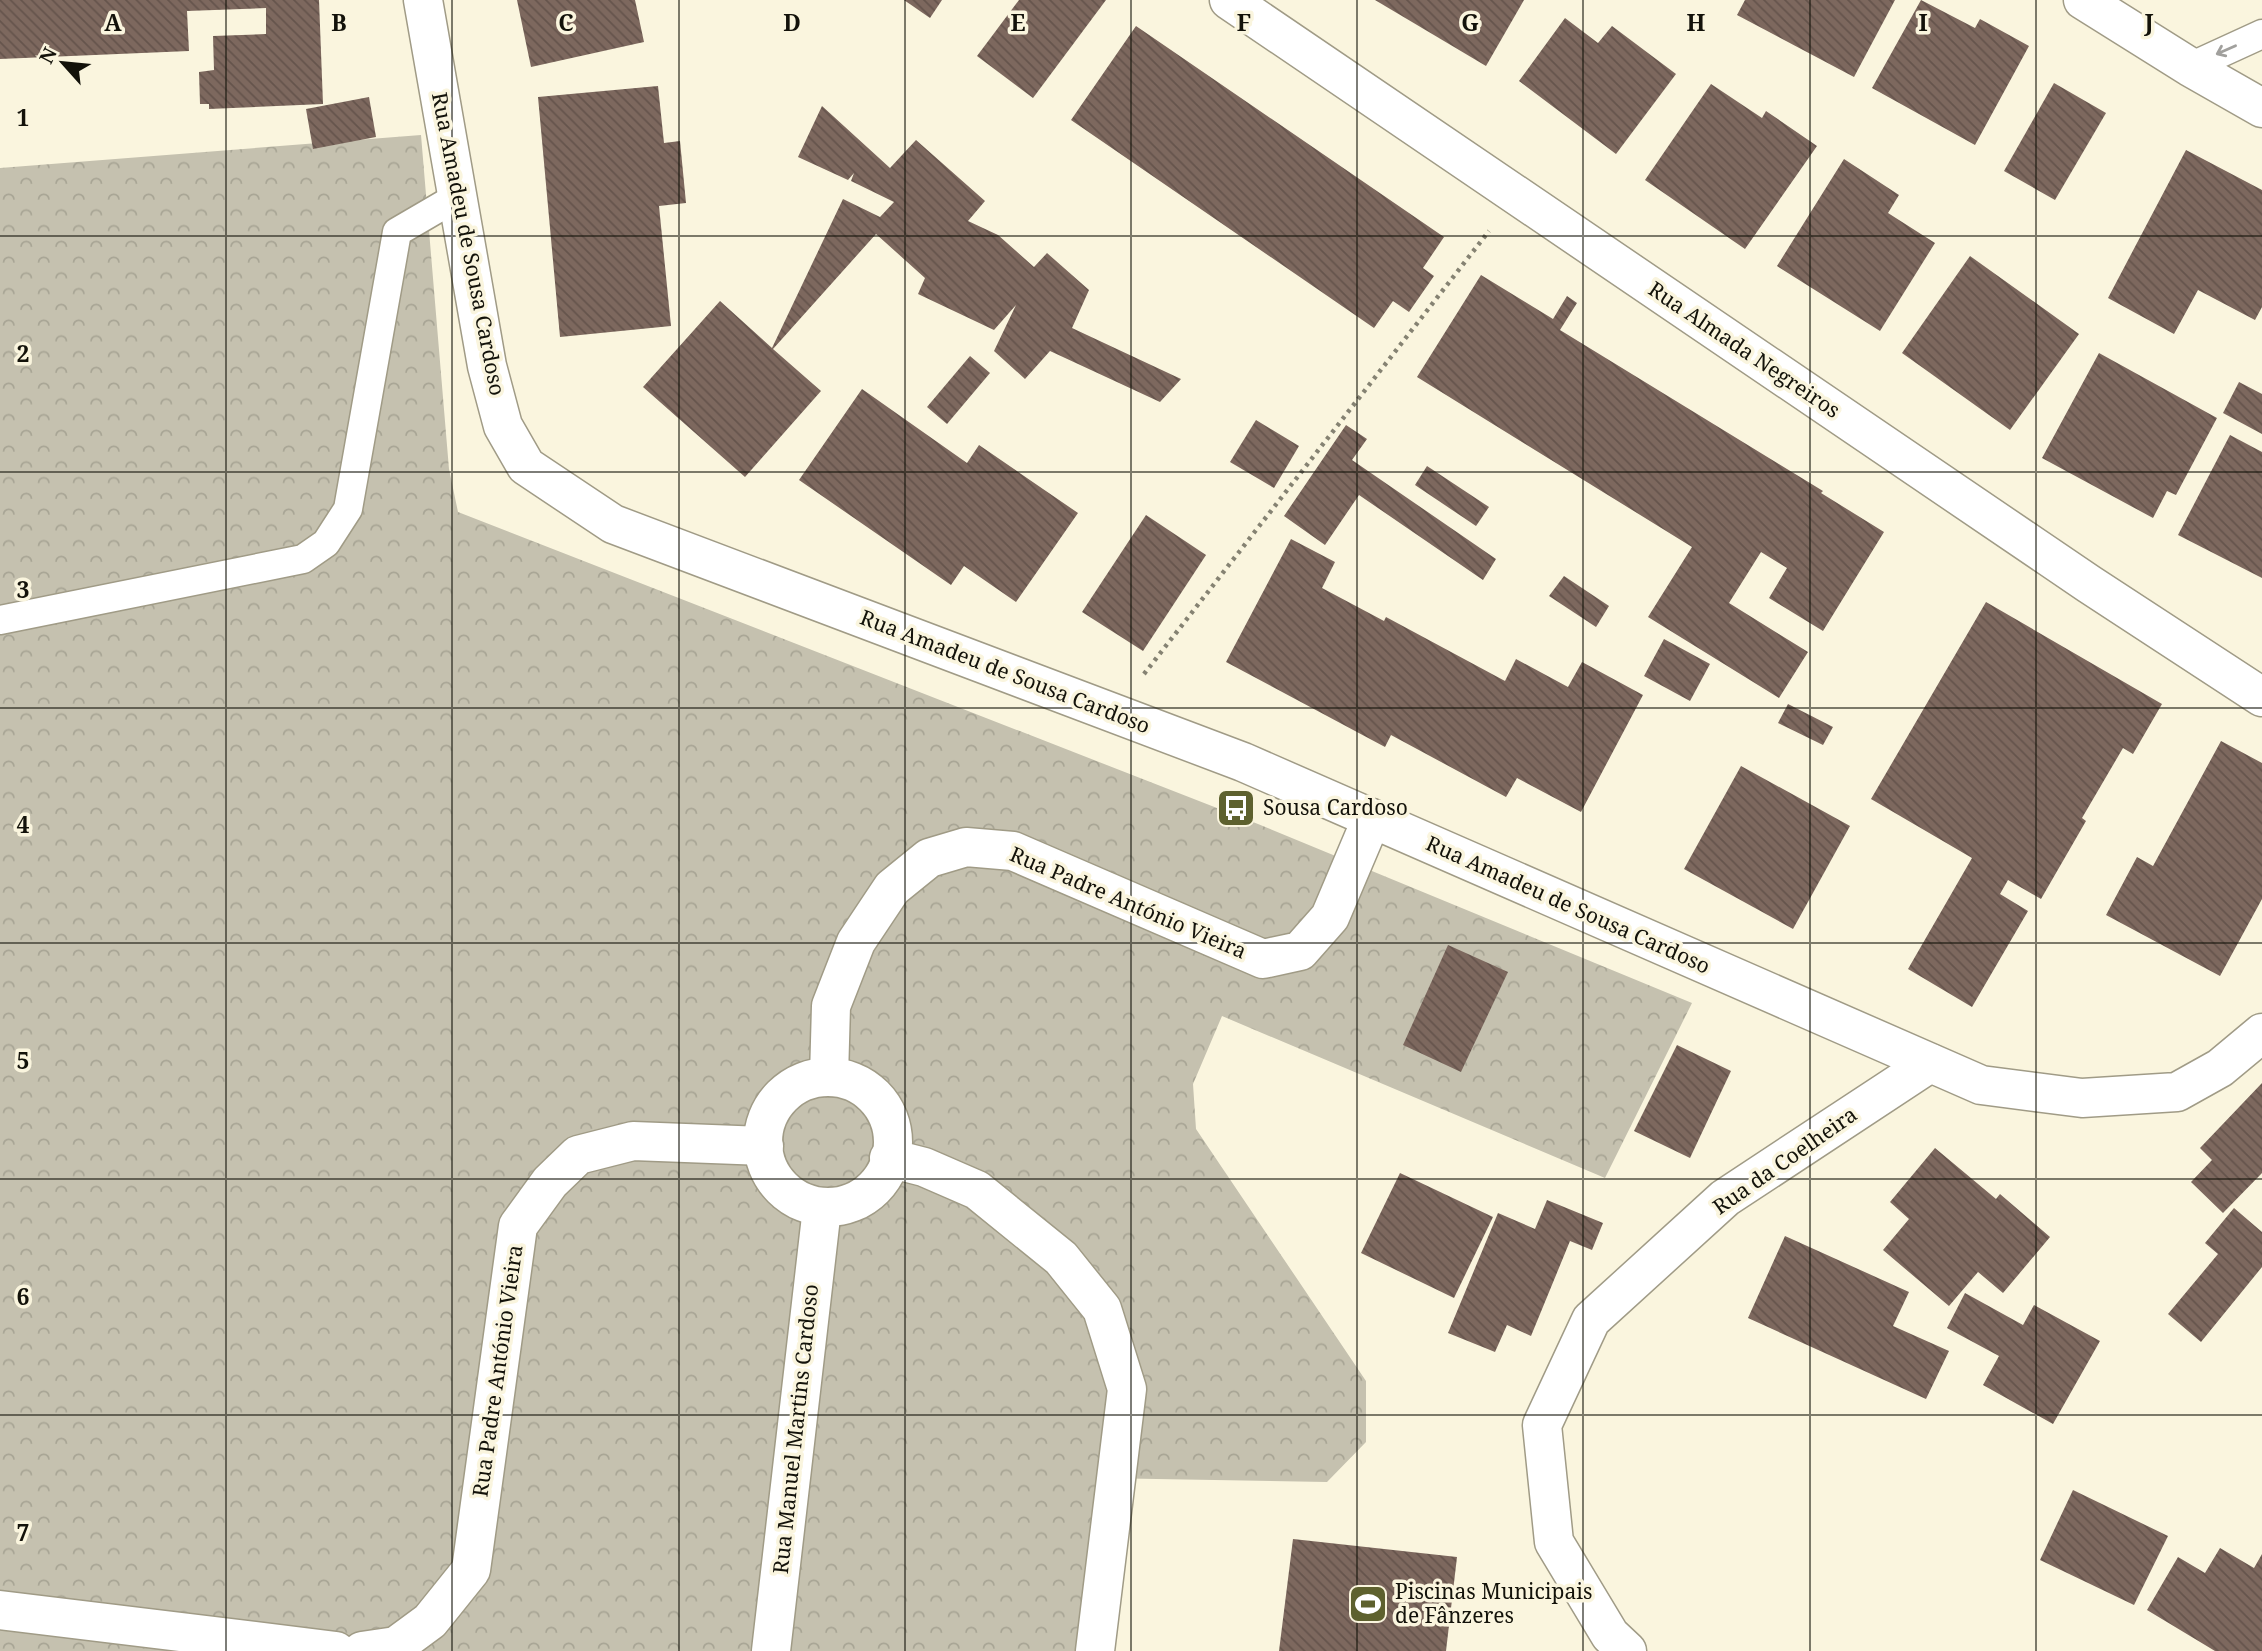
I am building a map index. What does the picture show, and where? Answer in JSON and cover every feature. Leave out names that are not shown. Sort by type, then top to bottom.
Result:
[{"type":"street","name":"Rua Amadeu de Sousa Cardoso","points":[[423,0],[487,366],[503,426],[526,466],[613,524],[1243,762],[1930,1063]]},
{"type":"street","name":"Rua Almada Negreiros","points":[[1229,0],[2089,584],[2262,697]]},
{"type":"street","points":[[2098,5],[2190,67],[2262,108]]},
{"type":"street","name":"Rua Padre António Vieira","points":[[828,1077],[831,1006],[856,942],[892,888],[929,858],[966,847],[1013,851],[1263,959],[1300,951],[1329,916],[1372,818]]},
{"type":"street","points":[[1930,1063],[1981,1085],[2082,1098],[2177,1092],[2220,1068],[2262,1033]]},
{"type":"street","name":"Rua da Coelheira","points":[[1627,1651],[1609,1635],[1554,1542],[1542,1424],[1591,1320],[1725,1198],[1930,1063]]},
{"type":"street","points":[[828,1077],[850,1081],[874,1096],[888,1115],[893,1144],[885,1173],[870,1192],[847,1205],[822,1208],[794,1199],[774,1179],[765,1158],[764,1128],[772,1108],[790,1089],[804,1082],[828,1077]]},
{"type":"street","name":"Rua Padre António Vieira","points":[[362,1651],[396,1646],[430,1620],[471,1570],[518,1226],[550,1182],[578,1155],[633,1141],[764,1146]]},
{"type":"street","points":[[889,1158],[924,1167],[977,1191],[1061,1258],[1102,1309],[1127,1389],[1095,1651]]},
{"type":"street","name":"Rua Manuel Martins Cardoso","points":[[771,1651],[822,1208]]},
{"type":"street","points":[[0,1610],[336,1651]]},
{"type":"lane","points":[[2190,67],[2262,34]]},
{"type":"lane","points":[[0,620],[303,559],[326,543],[348,509],[397,232],[457,197]]},
{"type":"path","points":[[1113,713],[1517,196]]},
{"type":"green space","points":[[421,135],[449,469],[458,512],[1258,824],[1692,1003],[1605,1178],[1222,1016],[1193,1084],[1196,1129],[1366,1381],[1366,1442],[1327,1482],[1099,1478],[1079,1651],[0,1651],[0,168]]},
{"type":"building","points":[[0,0],[319,0],[323,104],[209,109],[209,104],[200,104],[199,72],[214,70],[213,36],[266,34],[266,8],[187,11],[189,51],[0,59]]},
{"type":"building","points":[[517,0],[635,0],[644,42],[531,67]]},
{"type":"building","points":[[904,0],[942,0],[930,18]]},
{"type":"building","points":[[1019,0],[1106,0],[1033,98],[977,56]]},
{"type":"building","points":[[1375,0],[1524,0],[1486,66]]},
{"type":"building","points":[[1745,0],[1895,0],[1854,77],[1737,15]]},
{"type":"building","points":[[1921,0],[1975,28],[1980,19],[2029,46],[1975,145],[1872,88]]},
{"type":"building","points":[[1565,18],[1598,43],[1612,26],[1676,74],[1616,154],[1519,81]]},
{"type":"building","points":[[1136,26],[1444,237],[1423,268],[1434,276],[1409,312],[1393,301],[1374,328],[1071,120]]},
{"type":"building","points":[[2054,83],[2106,113],[2055,200],[2004,171]]},
{"type":"building","points":[[1711,84],[1762,118],[1766,111],[1817,146],[1745,249],[1645,180]]},
{"type":"building","points":[[658,86],[664,143],[680,141],[686,203],[659,206],[671,326],[560,337],[538,97]]},
{"type":"building","points":[[369,97],[376,137],[313,149],[306,109]]},
{"type":"building","points":[[822,106],[890,168],[916,140],[985,201],[968,221],[998,235],[1034,267],[1047,253],[1089,290],[1072,328],[1181,379],[1160,402],[1050,351],[1025,379],[994,351],[1016,305],[994,330],[918,294],[925,278],[876,234],[773,349],[821,391],[745,477],[643,387],[720,301],[772,348],[843,199],[880,217],[894,202],[851,181],[854,173],[848,180],[798,157]]},
{"type":"building","points":[[2186,150],[2262,190],[2262,307],[2255,320],[2198,290],[2174,334],[2108,298]]},
{"type":"building","points":[[1844,159],[1899,195],[1888,213],[1935,243],[1880,331],[1777,266]]},
{"type":"building","points":[[1970,256],[2079,334],[2010,430],[1902,353]]},
{"type":"building","points":[[1481,275],[1553,319],[1567,296],[1577,303],[1560,330],[1823,491],[1821,493],[1884,532],[1823,631],[1769,598],[1787,568],[1761,552],[1729,603],[1808,652],[1779,698],[1648,617],[1692,547],[1417,377]]},
{"type":"building","points":[[2099,353],[2217,418],[2176,495],[2167,491],[2153,518],[2042,458]]},
{"type":"building","points":[[970,356],[990,373],[947,424],[927,407]]},
{"type":"building","points":[[2239,382],[2262,394],[2262,434],[2223,413]]},
{"type":"building","points":[[862,389],[967,463],[979,445],[1078,513],[1016,602],[964,566],[951,585],[799,480]]},
{"type":"building","points":[[1256,420],[1299,446],[1274,488],[1230,462]]},
{"type":"building","points":[[1346,425],[1367,439],[1352,460],[1496,559],[1483,580],[1359,495],[1325,545],[1284,516]]},
{"type":"building","points":[[2230,435],[2262,452],[2262,578],[2178,535]]},
{"type":"building","points":[[1427,466],[1489,507],[1476,526],[1415,485]]},
{"type":"building","points":[[1146,515],[1206,555],[1143,651],[1082,612]]},
{"type":"building","points":[[1291,539],[1335,562],[1322,588],[1384,621],[1386,617],[1505,681],[1516,659],[1568,687],[1582,662],[1643,695],[1581,812],[1517,778],[1506,797],[1391,735],[1385,747],[1226,662]]},
{"type":"building","points":[[1564,576],[1609,606],[1596,627],[1549,596]]},
{"type":"building","points":[[1986,602],[2162,704],[2133,754],[2123,748],[2082,818],[2086,821],[2041,899],[2008,880],[2000,894],[2028,911],[1972,1007],[1908,969],[1972,858],[1871,799]]},
{"type":"building","points":[[1664,639],[1710,664],[1690,701],[1644,676]]},
{"type":"building","points":[[1788,704],[1833,727],[1823,745],[1778,723]]},
{"type":"building","points":[[2221,741],[2262,763],[2262,899],[2220,976],[2106,915],[2137,857],[2153,866]]},
{"type":"building","points":[[1741,766],[1850,826],[1793,929],[1684,869]]},
{"type":"building","points":[[1448,945],[1508,972],[1461,1072],[1403,1045]]},
{"type":"building","points":[[1677,1045],[1731,1071],[1690,1158],[1634,1131]]},
{"type":"building","points":[[2262,1083],[2262,1173],[2223,1213],[2191,1182],[2212,1160],[2200,1148]]},
{"type":"building","points":[[1935,1148],[1996,1199],[2000,1194],[2050,1237],[2003,1293],[1978,1272],[1949,1306],[1883,1250],[1909,1219],[1890,1202]]},
{"type":"building","points":[[1400,1173],[1493,1217],[1454,1298],[1361,1253]]},
{"type":"building","points":[[1547,1200],[1603,1223],[1592,1250],[1570,1241],[1531,1336],[1507,1325],[1495,1352],[1448,1333],[1498,1213],[1535,1229]]},
{"type":"building","points":[[2234,1208],[2262,1232],[2262,1267],[2201,1342],[2168,1314],[2218,1254],[2205,1243]]},
{"type":"building","points":[[1785,1236],[1909,1292],[1893,1326],[1949,1351],[1926,1399],[1748,1318]]},
{"type":"building","points":[[1965,1293],[2023,1325],[2034,1305],[2100,1341],[2053,1424],[1983,1385],[1999,1356],[1947,1328]]},
{"type":"building","points":[[2073,1490],[2168,1536],[2134,1605],[2040,1560]]},
{"type":"building","name":"Piscinas Municipais de Fânzeres","points":[[1293,1539],[1457,1557],[1446,1651],[1279,1651]]},
{"type":"building","points":[[2220,1548],[2254,1568],[2262,1554],[2262,1651],[2215,1651],[2147,1610],[2178,1557],[2205,1573]]},
{"type":"place","name":"Sousa Cardoso","points":[[1236,808]]},
{"type":"place","name":"Piscinas Municipais de Fânzeres","points":[[1368,1604]]}]
